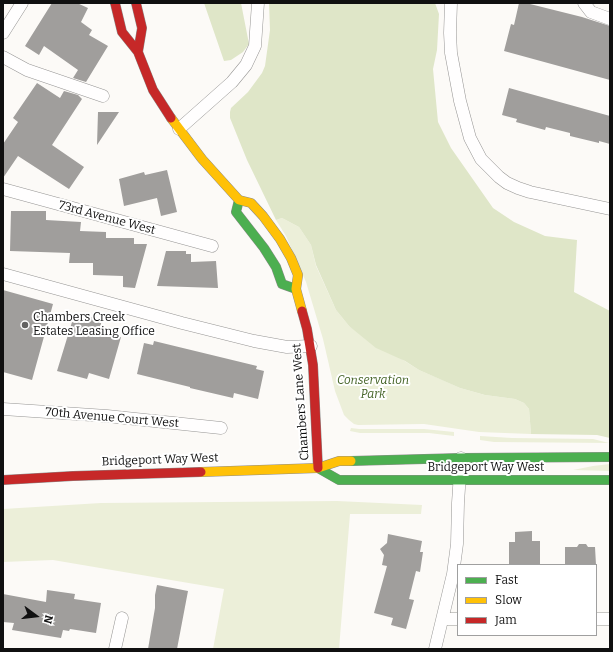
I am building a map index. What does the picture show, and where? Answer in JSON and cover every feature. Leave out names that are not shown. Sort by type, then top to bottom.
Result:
[{"type":"main road","name":"Chambers Lane West","points":[[116,3],[122,32],[138,52],[153,90],[164,109],[202,159],[238,200],[251,203],[280,239],[291,258],[298,275],[296,289],[311,346],[314,374],[318,468]]},
{"type":"main road","points":[[136,3],[142,28],[138,52]]},
{"type":"main road","points":[[238,200],[236,212],[264,248],[276,267],[282,284],[296,289]]},
{"type":"main road","name":"Bridgeport Way West","points":[[3,480],[73,476],[318,468],[339,461],[610,457]]},
{"type":"main road","name":"Bridgeport Way West","points":[[318,468],[339,480],[610,480]]},
{"type":"street","points":[[3,33],[22,3]]},
{"type":"street","points":[[179,129],[232,82],[246,65],[255,46],[258,3]]},
{"type":"street","points":[[451,3],[451,53],[460,101],[470,138],[481,159],[498,176],[507,183],[518,188],[530,192],[610,209]]},
{"type":"street","points":[[584,3],[591,12],[610,19]]},
{"type":"street","points":[[3,57],[14,64],[38,74],[103,96]]},
{"type":"street","name":"73rd Avenue West","points":[[3,189],[212,246]]},
{"type":"street","points":[[3,274],[254,342],[287,347],[311,346]]},
{"type":"street","name":"70th Avenue Court West","points":[[3,409],[107,416],[221,428]]},
{"type":"street","points":[[435,649],[453,574],[457,544],[461,458]]},
{"type":"street","points":[[115,649],[122,618]]},
{"type":"street","points":[[443,619],[457,619]]},
{"type":"street","points":[[597,619],[610,619]]},
{"type":"green space","points":[[204,3],[241,3],[249,44],[243,52],[231,60],[224,61]]},
{"type":"green space","points":[[269,3],[435,3],[439,14],[437,50],[433,69],[438,122],[451,148],[493,208],[514,222],[545,236],[577,240],[574,292],[610,311],[610,438],[597,435],[531,434],[529,409],[524,403],[515,399],[485,395],[460,388],[419,370],[405,361],[376,348],[349,326],[336,310],[316,265],[311,245],[299,227],[282,218],[276,220],[247,160],[230,118],[231,108],[248,92],[262,73],[265,66],[270,30]]},
{"type":"green space","name":"Conservation Park","points":[[282,218],[299,227],[311,245],[316,266],[336,310],[349,326],[419,370],[460,388],[485,395],[515,399],[524,403],[529,409],[531,434],[479,432],[424,424],[358,425],[349,420],[344,415],[335,391],[323,339],[306,282],[286,236],[276,220]]},
{"type":"green space","points":[[351,428],[424,429],[454,432],[454,436],[429,433],[360,433],[350,431]]},
{"type":"green space","points":[[480,436],[593,439],[609,443],[494,442],[480,440]]},
{"type":"green space","points":[[610,464],[610,471],[573,470],[593,466]]},
{"type":"green space","points":[[337,501],[422,505],[421,514],[350,514],[339,649],[213,649],[224,589],[53,560],[3,562],[3,509],[101,503]]},
{"type":"building","points":[[52,3],[77,3],[88,8],[81,22],[92,30],[89,35],[108,46],[86,82],[73,78],[78,70],[44,46],[39,55],[25,46]]},
{"type":"building","points":[[519,3],[526,3],[582,17],[610,26],[610,80],[504,51],[511,24],[514,25]]},
{"type":"building","points":[[37,83],[60,98],[64,91],[78,95],[82,99],[52,145],[84,167],[69,189],[18,156],[3,178],[3,144],[18,122],[13,118]]},
{"type":"building","points":[[509,88],[610,116],[610,144],[570,136],[570,133],[546,127],[545,130],[516,122],[517,119],[502,115]]},
{"type":"building","points":[[98,112],[119,112],[97,145]]},
{"type":"building","points":[[167,170],[177,212],[161,216],[157,198],[124,206],[119,179],[144,172],[145,175]]},
{"type":"building","points":[[11,211],[46,211],[46,220],[81,222],[80,231],[106,232],[106,238],[134,238],[134,244],[147,244],[135,288],[123,287],[123,276],[93,275],[93,263],[69,263],[70,253],[10,251]]},
{"type":"building","points":[[166,251],[186,251],[186,254],[191,254],[191,262],[216,261],[218,288],[157,286]]},
{"type":"building","name":"Chambers Creek Estates Leasing Office","points":[[3,290],[53,304],[32,380],[3,372]]},
{"type":"building","points":[[77,313],[102,320],[99,331],[121,337],[109,379],[89,373],[87,379],[57,371],[72,322],[75,323]]},
{"type":"building","points":[[154,341],[257,366],[256,369],[264,371],[258,399],[234,393],[233,398],[137,374],[144,343],[153,345]]},
{"type":"building","points":[[532,531],[532,541],[540,541],[540,564],[509,564],[509,542],[515,542],[515,532]]},
{"type":"building","points":[[388,534],[422,541],[420,552],[423,552],[420,572],[416,571],[409,599],[414,600],[406,629],[391,625],[393,618],[374,613],[387,566],[382,565],[384,555],[380,549],[387,543]]},
{"type":"building","points":[[579,544],[586,544],[588,547],[595,547],[596,564],[565,564],[565,547],[577,547]]},
{"type":"building","points":[[157,585],[188,591],[177,649],[148,649],[155,608]]},
{"type":"building","points":[[47,590],[75,594],[74,599],[101,603],[96,633],[70,629],[69,631],[63,630],[61,638],[12,630],[14,623],[3,622],[3,594],[46,602]]},
{"type":"traffic: fast","points":[[239,200],[236,212],[264,248],[276,267],[282,284],[296,289]]},
{"type":"traffic: fast","points":[[351,461],[461,458],[610,457]]},
{"type":"traffic: fast","points":[[318,468],[339,480],[610,480]]},
{"type":"traffic: slow","points":[[171,118],[202,159],[239,200],[251,203],[280,239],[291,258],[298,275],[296,289],[302,311]]},
{"type":"traffic: slow","points":[[201,472],[318,468],[339,461],[351,461]]},
{"type":"traffic: jam","points":[[115,3],[122,32],[138,52],[153,90],[171,118]]},
{"type":"traffic: jam","points":[[136,3],[142,28],[138,52]]},
{"type":"traffic: jam","points":[[302,311],[307,329],[313,365],[318,468]]},
{"type":"traffic: jam","points":[[3,480],[201,472]]},
{"type":"place","name":"Chambers Creek Estates Leasing Office","points":[[25,325]]}]
